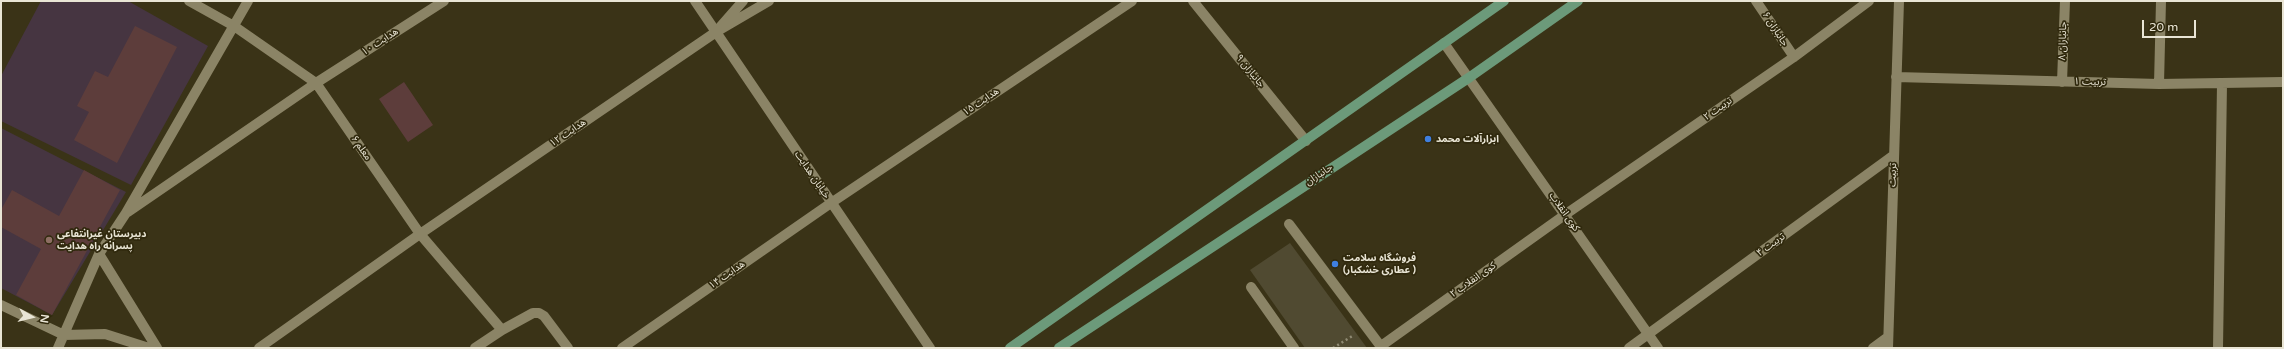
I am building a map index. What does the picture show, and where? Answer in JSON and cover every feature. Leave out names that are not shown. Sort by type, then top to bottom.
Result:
[{"type":"main road","points":[[1010,348],[1504,1]]},
{"type":"main road","name":"جانبازان","points":[[1059,348],[1470,76],[1578,1]]},
{"type":"street","name":"معلم ۶","points":[[189,1],[234,26],[316,83],[420,234],[502,330]]},
{"type":"street","points":[[58,348],[99,254],[126,214],[248,1]]},
{"type":"street","name":"هدایت ۱۰","points":[[126,214],[316,83],[444,1]]},
{"type":"street","name":"خیابان هدایت","points":[[695,1],[930,348]]},
{"type":"street","points":[[716,32],[743,1]]},
{"type":"street","points":[[716,32],[769,1]]},
{"type":"street","name":"هدایت ۱۵","points":[[831,203],[1132,1]]},
{"type":"street","name":"جانبازان ۹","points":[[1193,1],[1306,140]]},
{"type":"street","name":"جانبازان ۶","points":[[1756,1],[1794,58]]},
{"type":"street","name":"تربیت ۲","points":[[1566,214],[1794,58],[1869,1]]},
{"type":"street","name":"تربیت","points":[[1888,348],[1899,1]]},
{"type":"street","name":"جانباران ۸","points":[[2062,82],[2065,1]]},
{"type":"street","points":[[2159,84],[2161,1]]},
{"type":"street","name":"هدایت ۱۲","points":[[259,348],[420,234],[716,32]]},
{"type":"street","name":"کوی انقلاب","points":[[1444,43],[1470,76],[1658,348]]},
{"type":"street","name":"تربیت ۱","points":[[1896,77],[2159,84],[2283,82]]},
{"type":"street","points":[[2218,348],[2222,84]]},
{"type":"street","name":"تربیت ۴","points":[[1629,348],[1894,155]]},
{"type":"street","name":"هدایت ۱۴","points":[[622,348],[831,203]]},
{"type":"street","name":"کوی انقلاب ۲","points":[[1382,347],[1566,214]]},
{"type":"street","points":[[1289,224],[1382,347]]},
{"type":"street","points":[[99,254],[157,348]]},
{"type":"street","points":[[1251,287],[1294,348]]},
{"type":"street","points":[[1,305],[64,335],[105,334],[149,348]]},
{"type":"street","points":[[475,348],[502,330],[533,313],[539,313],[544,316],[568,348]]},
{"type":"street","points":[[1873,348],[1888,336]]},
{"type":"path","points":[[1333,348],[1367,327]]},
{"type":"shaded area","points":[[41,1],[128,1],[208,46],[131,185],[1,121],[1,76]]},
{"type":"shaded area","name":"دبیرستان غیرانتفاعی پسرانه راه هدایت","points":[[1,128],[126,192],[52,315],[1,288]]},
{"type":"shaded area","points":[[1290,243],[1367,348],[1305,348],[1250,270]]},
{"type":"building","points":[[135,26],[177,47],[117,163],[74,140],[89,112],[77,106],[95,71],[108,77]]},
{"type":"building","points":[[404,82],[433,125],[408,142],[379,99]]},
{"type":"building","points":[[84,170],[120,190],[52,315],[16,295],[41,249],[1,227],[1,210],[12,190],[59,216]]},
{"type":"place","name":"ابزارآلات محمد","points":[[1428,139]]},
{"type":"place","name":"دبیرستان غیرانتفاعی پسرانه راه هدایت","points":[[49,240]]},
{"type":"place","name":"فروشگاه سلامت (عطاری خشکبار )","points":[[1335,264]]}]
